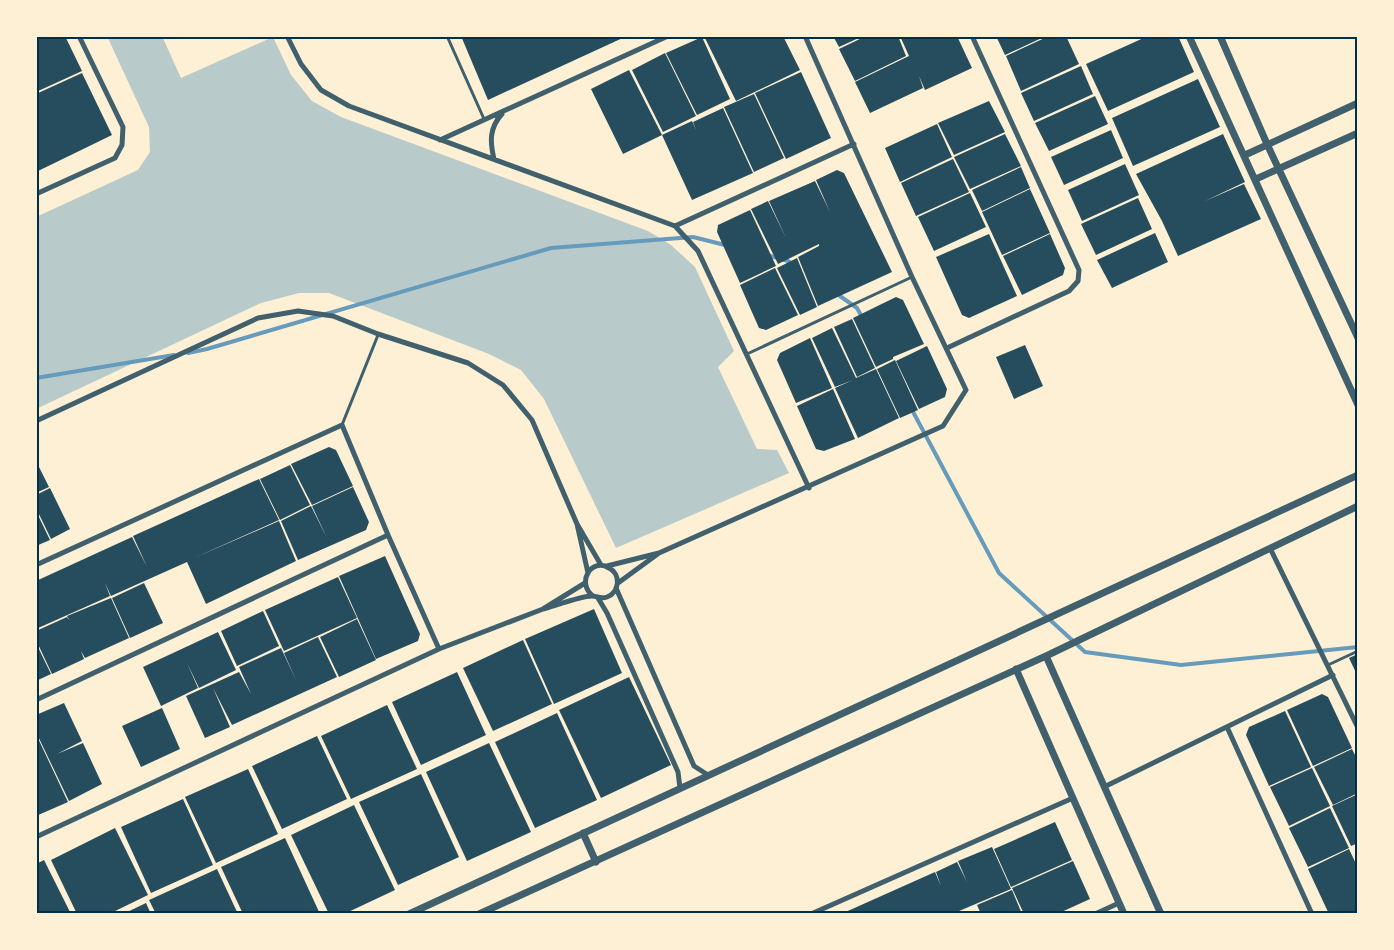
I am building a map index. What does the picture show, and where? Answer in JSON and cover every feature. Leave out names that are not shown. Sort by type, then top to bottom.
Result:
[{"type":"street","points":[[36,194],[116,158],[122,145],[123,128],[79,36]]},
{"type":"street","points":[[287,36],[301,64],[321,90],[349,106],[675,226],[698,251],[809,488]]},
{"type":"street","points":[[588,573],[596,566],[659,553],[944,426],[966,390],[912,277],[805,36]]},
{"type":"street","points":[[947,348],[1069,291],[1078,281],[1079,270],[972,36]]},
{"type":"street","points":[[1190,36],[1358,405]]},
{"type":"street","points":[[1220,36],[1267,144],[1358,338]]},
{"type":"street","points":[[440,140],[664,37]]},
{"type":"street","points":[[1245,155],[1358,103]]},
{"type":"street","points":[[494,159],[490,140],[495,122],[506,111]]},
{"type":"street","points":[[1256,179],[1358,133]]},
{"type":"street","points":[[675,226],[854,144]]},
{"type":"street","points":[[36,421],[258,318],[298,311],[333,316],[378,334],[468,363],[503,385],[532,420],[577,524],[604,566],[615,573],[623,607],[694,766],[708,775]]},
{"type":"street","points":[[36,565],[342,425],[439,650]]},
{"type":"street","points":[[409,914],[1358,475]]},
{"type":"street","points":[[479,914],[1046,656],[1358,506]]},
{"type":"street","points":[[577,524],[588,573],[585,583],[589,593],[596,597],[607,613],[678,772],[680,788]]},
{"type":"street","points":[[36,699],[388,535]]},
{"type":"street","points":[[1270,548],[1358,728]]},
{"type":"street","points":[[36,837],[439,650],[543,609],[596,597],[609,597],[617,586],[659,553]]},
{"type":"street","points":[[543,609],[585,583]]},
{"type":"street","points":[[1046,656],[1106,786],[1161,914]]},
{"type":"street","points":[[1016,669],[1124,914]]},
{"type":"street","points":[[1106,786],[1332,675]]},
{"type":"street","points":[[1227,727],[1312,914]]},
{"type":"street","points":[[811,914],[1073,798]]},
{"type":"street","points":[[583,833],[596,862]]},
{"type":"street","points":[[1095,914],[1119,903]]},
{"type":"lane","points":[[447,36],[484,120]]},
{"type":"lane","points":[[747,354],[912,277]]},
{"type":"lane","points":[[342,425],[378,334]]},
{"type":"lane","points":[[1328,665],[1358,651]]},
{"type":"shaded area","points":[[107,36],[162,36],[181,78],[273,37],[291,75],[312,101],[341,117],[648,231],[671,245],[695,267],[734,351],[718,367],[757,449],[777,450],[789,473],[616,548],[544,399],[521,370],[489,354],[329,293],[299,293],[261,303],[36,409],[36,217],[138,170],[150,152],[149,127]]},
{"type":"building","points":[[36,36],[65,36],[82,71],[36,92]]},
{"type":"building","points":[[461,36],[627,36],[488,100]]},
{"type":"building","points":[[709,36],[783,36],[800,70],[736,101],[705,38]]},
{"type":"building","points":[[833,36],[863,36],[839,47]]},
{"type":"building","points":[[866,36],[898,36],[906,56],[855,81],[839,49]]},
{"type":"building","points":[[900,36],[957,36],[972,68],[925,90],[919,76],[923,88],[870,113],[855,82],[909,56]]},
{"type":"building","points":[[996,36],[1046,36],[1005,55]]},
{"type":"building","points":[[1049,36],[1066,36],[1079,64],[1021,91],[1006,56]]},
{"type":"building","points":[[1148,36],[1178,36],[1194,72],[1108,111],[1086,64]]},
{"type":"building","points":[[702,37],[730,99],[697,115],[666,53]]},
{"type":"building","points":[[665,53],[696,116],[663,132],[632,70]]},
{"type":"building","points":[[1081,66],[1093,94],[1034,121],[1021,93]]},
{"type":"building","points":[[629,70],[662,135],[623,154],[591,89]]},
{"type":"building","points":[[801,72],[831,138],[786,159],[755,93]]},
{"type":"building","points":[[82,73],[112,135],[36,172],[36,94]]},
{"type":"building","points":[[1198,79],[1220,127],[1133,166],[1112,118]]},
{"type":"building","points":[[754,94],[784,158],[754,172],[724,107]]},
{"type":"building","points":[[1095,96],[1108,124],[1049,151],[1035,123]]},
{"type":"building","points":[[989,101],[1005,132],[954,155],[938,123]]},
{"type":"building","points":[[723,108],[753,173],[692,200],[662,135],[692,121],[696,130],[693,122]]},
{"type":"building","points":[[937,124],[952,157],[900,182],[885,148]]},
{"type":"building","points":[[1111,130],[1123,158],[1064,185],[1051,157]]},
{"type":"building","points":[[1005,134],[1021,166],[970,189],[954,157]]},
{"type":"building","points":[[1223,134],[1245,182],[1205,201],[1244,184],[1261,219],[1178,256],[1136,174]]},
{"type":"building","points":[[953,159],[969,192],[916,216],[901,183]]},
{"type":"building","points":[[1125,164],[1139,195],[1082,221],[1068,190]]},
{"type":"building","points":[[1021,167],[1030,188],[982,211],[972,190]]},
{"type":"building","points":[[837,170],[844,173],[892,272],[818,306],[798,257],[819,244],[778,264],[751,209],[768,201],[786,238],[769,201],[815,181],[830,212],[816,180]]},
{"type":"building","points":[[1030,189],[1050,233],[1002,255],[982,212]]},
{"type":"building","points":[[970,193],[986,227],[934,251],[918,217]]},
{"type":"building","points":[[1138,198],[1152,229],[1096,255],[1081,224]]},
{"type":"building","points":[[750,210],[776,266],[740,283],[717,232],[718,225]]},
{"type":"building","points":[[1155,233],[1168,262],[1112,288],[1097,260]]},
{"type":"building","points":[[989,234],[1017,296],[969,318],[962,315],[936,257]]},
{"type":"building","points":[[1050,234],[1065,268],[1063,275],[1022,295],[1003,256]]},
{"type":"building","points":[[797,258],[817,307],[800,315],[777,268]]},
{"type":"building","points":[[775,268],[798,315],[766,330],[759,328],[740,285]]},
{"type":"building","points":[[896,297],[903,300],[924,344],[876,367],[853,318]]},
{"type":"building","points":[[852,319],[875,368],[857,377],[834,327]]},
{"type":"building","points":[[832,328],[856,378],[876,369],[899,418],[858,438],[835,388],[853,380],[835,387],[812,338]]},
{"type":"building","points":[[810,338],[832,388],[796,403],[777,360],[780,353]]},
{"type":"building","points":[[1025,345],[1043,386],[1014,399],[996,357]]},
{"type":"building","points":[[927,346],[947,389],[945,397],[919,409],[896,361]]},
{"type":"building","points":[[895,360],[918,410],[900,418],[877,369]]},
{"type":"building","points":[[833,389],[855,439],[824,451],[816,449],[797,406]]},
{"type":"building","points":[[329,447],[336,450],[353,486],[312,505],[291,464]]},
{"type":"building","points":[[36,461],[49,487],[36,493]]},
{"type":"building","points":[[290,465],[310,505],[280,520],[260,479]]},
{"type":"building","points":[[259,479],[279,520],[194,558],[279,521],[296,561],[206,604],[187,562],[111,596],[105,583],[110,596],[36,629],[36,581],[132,537],[147,567],[133,536]]},
{"type":"building","points":[[353,487],[369,522],[366,530],[298,560],[281,521],[311,506],[327,538],[312,506]]},
{"type":"building","points":[[50,488],[70,529],[51,539],[36,508],[36,495]]},
{"type":"building","points":[[36,511],[50,540],[36,546]]},
{"type":"building","points":[[385,556],[420,634],[418,641],[376,659],[339,576]]},
{"type":"building","points":[[338,577],[357,618],[284,651],[265,610]]},
{"type":"building","points":[[144,583],[163,623],[130,638],[112,598]]},
{"type":"building","points":[[111,598],[129,638],[85,658],[81,651],[84,659],[52,674],[36,640],[36,631],[67,617],[70,621],[67,616]]},
{"type":"building","points":[[594,609],[622,673],[554,704],[525,639]]},
{"type":"building","points":[[263,611],[279,646],[237,666],[221,631]]},
{"type":"building","points":[[357,619],[376,660],[339,677],[320,637]]},
{"type":"building","points":[[218,632],[236,670],[199,688],[187,663],[198,688],[161,706],[143,667]]},
{"type":"building","points":[[318,637],[337,677],[232,725],[213,688],[230,727],[205,738],[186,696],[239,672],[251,694],[239,667],[281,648],[296,680],[284,653]]},
{"type":"building","points":[[523,640],[552,704],[493,731],[463,668]]},
{"type":"building","points":[[36,643],[51,674],[36,681]]},
{"type":"building","points":[[1358,654],[1358,677],[1349,658]]},
{"type":"building","points":[[457,672],[486,735],[421,765],[392,702]]},
{"type":"building","points":[[629,677],[671,765],[601,798],[559,710]]},
{"type":"building","points":[[1322,694],[1328,697],[1352,748],[1313,766],[1287,710]]},
{"type":"building","points":[[64,703],[82,741],[57,754],[83,743],[102,784],[69,801],[36,732],[36,715]]},
{"type":"building","points":[[387,705],[417,769],[351,799],[321,736]]},
{"type":"building","points":[[162,708],[180,749],[141,767],[122,726]]},
{"type":"building","points":[[1285,711],[1311,767],[1269,786],[1246,735],[1249,727]]},
{"type":"building","points":[[557,713],[597,800],[535,828],[495,742]]},
{"type":"building","points":[[36,734],[68,802],[36,816]]},
{"type":"building","points":[[317,736],[347,799],[282,829],[252,766]]},
{"type":"building","points":[[489,743],[531,832],[467,861],[426,772]]},
{"type":"building","points":[[1352,749],[1358,761],[1358,793],[1333,805],[1314,767]]},
{"type":"building","points":[[1312,768],[1330,806],[1289,826],[1270,787]]},
{"type":"building","points":[[248,769],[278,834],[216,863],[185,797]]},
{"type":"building","points":[[421,774],[459,857],[398,885],[359,802]]},
{"type":"building","points":[[1358,794],[1358,843],[1351,846],[1332,806]]},
{"type":"building","points":[[183,799],[213,865],[151,893],[121,827]]},
{"type":"building","points":[[354,805],[395,890],[344,914],[329,914],[291,835]]},
{"type":"building","points":[[1330,808],[1349,848],[1308,867],[1289,828]]},
{"type":"building","points":[[1055,822],[1072,860],[1011,887],[994,849]]},
{"type":"building","points":[[115,828],[148,895],[109,914],[77,914],[51,860]]},
{"type":"building","points":[[285,838],[320,914],[243,914],[221,867]]},
{"type":"building","points":[[992,847],[1011,889],[952,914],[841,914],[935,872],[941,886],[936,872],[957,862],[967,882],[958,861]]},
{"type":"building","points":[[1349,849],[1358,868],[1358,914],[1329,914],[1308,869]]},
{"type":"building","points":[[44,860],[71,914],[36,914],[36,864]]},
{"type":"building","points":[[1073,861],[1090,899],[1057,914],[1024,914],[1012,888]]},
{"type":"building","points":[[217,869],[238,914],[156,914],[149,900]]},
{"type":"building","points":[[1012,890],[1022,914],[981,914],[977,905]]},
{"type":"building","points":[[146,903],[151,914],[123,914]]},
{"type":"waterway","points":[[188,353],[551,248],[693,237],[725,245]]},
{"type":"waterway","points":[[767,255],[794,265]]},
{"type":"waterway","points":[[837,294],[857,308],[862,317]]},
{"type":"waterway","points":[[36,378],[174,355]]},
{"type":"waterway","points":[[911,408],[999,573],[1085,652],[1181,665],[1358,647]]}]
